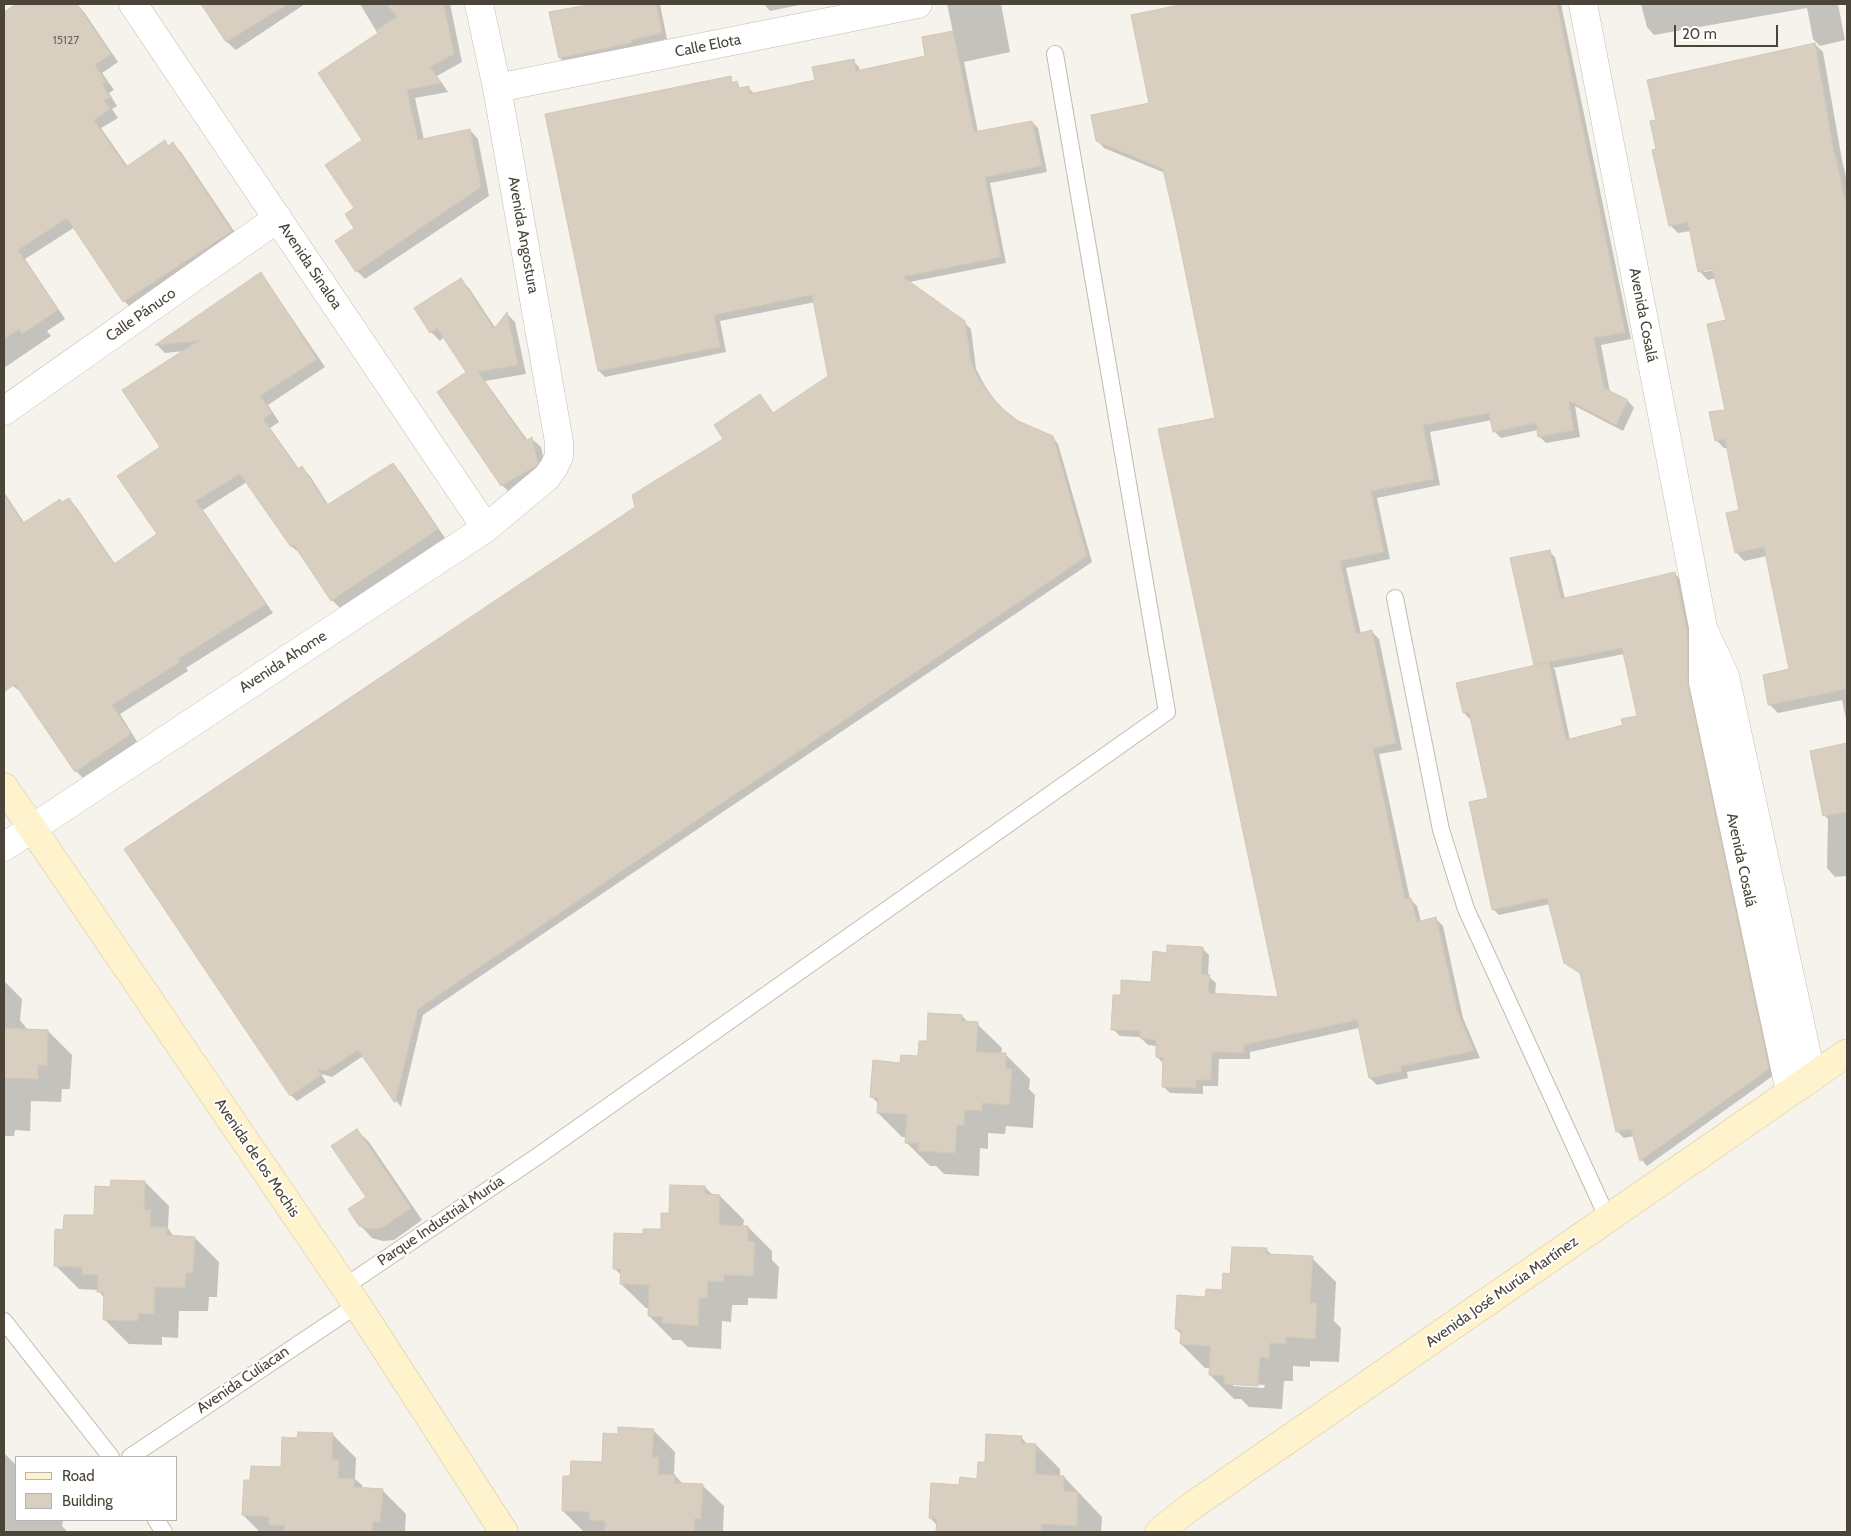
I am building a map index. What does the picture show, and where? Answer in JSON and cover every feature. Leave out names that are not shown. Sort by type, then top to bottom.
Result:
[{"type":"main road","name":"Avenida de los Mochis","points":[[4,787],[351,1296],[504,1532]]},
{"type":"main road","name":"Avenida José Murúa Martínez","points":[[1159,1532],[1189,1508],[1847,1053]]},
{"type":"street","name":"Avenida Sinaloa","points":[[133,4],[486,528]]},
{"type":"street","name":"Avenida Angostura","points":[[479,4],[497,88],[559,442],[558,456],[554,467]]},
{"type":"street","name":"Calle Elota","points":[[497,88],[918,4]]},
{"type":"street","name":"Avenida Cosalá","points":[[1583,4],[1702,627],[1703,682],[1801,1085]]},
{"type":"street","name":"Calle Pánuco","points":[[4,411],[278,218]]},
{"type":"street","name":"Avenida Ahome","points":[[4,847],[486,528],[547,477],[554,467]]},
{"type":"lane","name":"Parque Industrial Murúa","points":[[351,1296],[538,1156],[1167,712],[1055,54]]},
{"type":"lane","points":[[1395,598],[1441,830],[1466,909],[1608,1219]]},
{"type":"lane","name":"Avenida Culiacan","points":[[131,1456],[351,1296]]},
{"type":"lane","points":[[4,1321],[110,1456]]},
{"type":"lane","points":[[157,1521],[164,1532]]},
{"type":"building","points":[[16,4],[77,4],[111,54],[95,65],[106,82],[102,84],[110,98],[104,100],[110,109],[94,120],[126,167],[165,140],[168,146],[173,142],[232,231],[123,302],[67,218],[18,250],[58,310],[22,334],[19,329],[4,339],[4,12]]},
{"type":"building","points":[[201,4],[288,4],[226,42]]},
{"type":"building","points":[[387,4],[444,4],[454,54],[430,67],[441,83],[407,90],[418,140],[470,129],[481,187],[356,272],[335,241],[354,228],[345,214],[354,208],[325,165],[362,140],[318,73],[378,33],[376,30],[397,17]]},
{"type":"building","points":[[593,4],[656,4],[662,33],[631,40],[632,43],[559,58],[549,12]]},
{"type":"building","points":[[1184,4],[1557,4],[1625,332],[1594,338],[1604,388],[1628,400],[1616,425],[1569,401],[1574,430],[1538,437],[1536,423],[1493,432],[1489,413],[1423,425],[1434,479],[1371,491],[1384,552],[1340,561],[1356,634],[1372,630],[1396,743],[1373,748],[1405,899],[1411,898],[1417,922],[1436,917],[1457,1010],[1474,1051],[1401,1066],[1402,1071],[1369,1078],[1357,1020],[1244,1045],[1244,1053],[1212,1052],[1211,1080],[1196,1080],[1196,1088],[1162,1087],[1163,1058],[1156,1057],[1156,1040],[1140,1038],[1140,1031],[1111,1030],[1113,995],[1121,995],[1121,980],[1151,982],[1153,951],[1167,953],[1167,945],[1203,947],[1201,974],[1210,975],[1208,993],[1278,997],[1158,429],[1215,418],[1175,221],[1163,169],[1096,141],[1091,115],[1149,103],[1131,15]]},
{"type":"building","points":[[953,31],[974,132],[1032,121],[1042,166],[985,177],[1001,257],[903,277],[965,321],[971,362],[979,379],[1003,409],[1018,421],[1053,436],[1087,556],[418,1009],[395,1103],[358,1050],[326,1071],[317,1069],[321,1075],[290,1096],[124,849],[635,507],[632,495],[723,439],[714,425],[760,394],[773,413],[828,376],[812,295],[714,315],[720,347],[598,371],[545,114],[731,76],[732,83],[737,81],[739,88],[749,86],[750,94],[815,80],[812,67],[854,59],[856,71],[925,56],[922,37]]},
{"type":"building","points":[[1815,43],[1834,153],[1847,208],[1847,689],[1768,705],[1763,675],[1789,669],[1764,547],[1735,553],[1726,513],[1739,510],[1725,439],[1715,441],[1709,412],[1725,410],[1707,324],[1726,320],[1712,269],[1698,272],[1688,222],[1669,226],[1652,150],[1656,149],[1650,121],[1656,120],[1647,80]]},
{"type":"building","points":[[261,272],[317,359],[260,396],[272,413],[263,419],[298,469],[302,466],[327,505],[393,463],[438,529],[331,601],[294,545],[291,547],[240,474],[196,501],[266,604],[178,659],[180,662],[112,705],[131,734],[75,772],[15,684],[4,692],[4,494],[23,523],[60,499],[62,502],[69,498],[114,564],[157,534],[117,476],[160,447],[122,390],[198,341],[155,345]]},
{"type":"building","points":[[461,278],[494,329],[507,312],[518,365],[478,372],[526,441],[532,437],[538,463],[501,486],[437,392],[466,372],[437,328],[430,333],[414,308]]},
{"type":"building","points":[[1550,550],[1561,599],[1675,572],[1687,632],[1688,685],[1769,1069],[1640,1161],[1631,1129],[1616,1132],[1580,973],[1564,963],[1547,898],[1492,910],[1469,802],[1488,798],[1469,712],[1463,713],[1456,683],[1546,663],[1534,665],[1510,558]],"holes":[[[1622,648],[1637,716],[1621,719],[1623,725],[1566,740],[1549,662]]]},
{"type":"building","points":[[1847,743],[1847,812],[1823,816],[1810,751]]},
{"type":"building","points":[[928,1013],[962,1015],[962,1021],[978,1022],[976,1052],[1006,1053],[1006,1069],[1012,1069],[1009,1105],[982,1103],[982,1111],[965,1110],[964,1125],[957,1125],[955,1153],[918,1151],[919,1143],[905,1143],[907,1114],[877,1113],[878,1098],[870,1097],[873,1060],[900,1063],[901,1055],[918,1056],[919,1041],[927,1041]]},
{"type":"building","points":[[4,1028],[48,1030],[47,1066],[38,1065],[38,1079],[4,1078]]},
{"type":"building","points":[[357,1129],[411,1208],[382,1228],[370,1229],[359,1226],[348,1209],[366,1197],[331,1146]]},
{"type":"building","points":[[111,1180],[145,1181],[144,1210],[151,1210],[150,1227],[167,1227],[167,1235],[195,1237],[193,1273],[186,1273],[185,1288],[155,1287],[154,1314],[139,1313],[138,1321],[103,1320],[104,1292],[97,1292],[98,1275],[82,1274],[82,1267],[54,1266],[55,1229],[63,1230],[64,1215],[94,1215],[95,1186],[110,1187]]},
{"type":"building","points":[[670,1185],[705,1186],[705,1194],[720,1195],[719,1225],[748,1226],[748,1241],[755,1242],[753,1276],[724,1275],[724,1282],[708,1281],[707,1298],[699,1298],[698,1326],[662,1323],[663,1317],[648,1316],[649,1285],[620,1284],[621,1269],[613,1269],[614,1233],[643,1234],[643,1229],[661,1229],[661,1213],[669,1213]]},
{"type":"building","points":[[1232,1247],[1267,1248],[1266,1254],[1313,1256],[1310,1303],[1317,1303],[1315,1339],[1286,1337],[1286,1344],[1270,1343],[1269,1358],[1260,1357],[1258,1386],[1224,1384],[1224,1376],[1209,1375],[1210,1346],[1180,1344],[1181,1330],[1175,1329],[1177,1295],[1205,1297],[1206,1289],[1222,1290],[1223,1273],[1230,1274]]},
{"type":"building","points":[[618,1427],[654,1429],[652,1457],[659,1457],[658,1474],[675,1475],[675,1483],[703,1484],[701,1519],[694,1519],[694,1532],[605,1532],[605,1521],[589,1520],[589,1512],[562,1511],[563,1476],[570,1476],[571,1461],[602,1462],[603,1433],[618,1434]]},
{"type":"building","points":[[298,1432],[333,1433],[332,1460],[339,1460],[338,1478],[355,1479],[354,1487],[383,1489],[380,1522],[373,1522],[372,1532],[284,1532],[285,1525],[269,1525],[269,1517],[242,1515],[244,1480],[250,1480],[251,1466],[281,1467],[282,1437],[297,1438]]},
{"type":"building","points":[[986,1434],[1022,1436],[1021,1443],[1036,1444],[1035,1474],[1064,1476],[1064,1491],[1078,1492],[1077,1526],[1041,1524],[1041,1532],[936,1532],[937,1519],[929,1518],[931,1483],[959,1485],[960,1477],[977,1479],[978,1462],[985,1462]]}]
